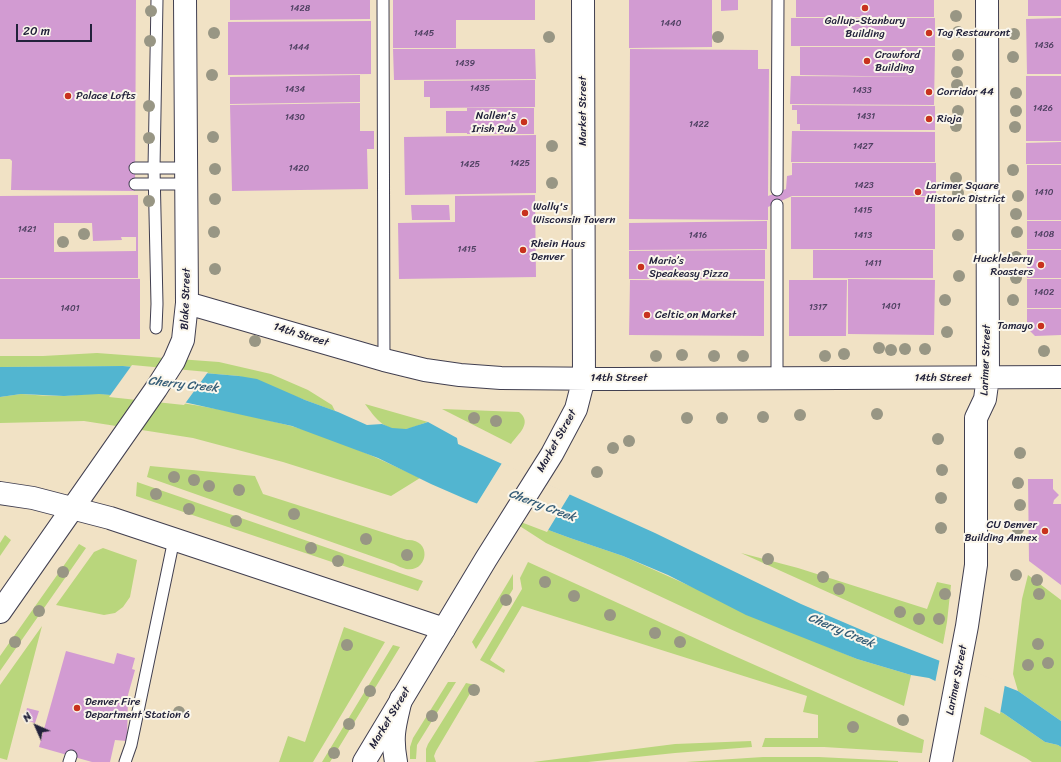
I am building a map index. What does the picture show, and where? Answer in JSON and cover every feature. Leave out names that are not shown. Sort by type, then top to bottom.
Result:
[{"type":"main road","name":"Blake Street","points":[[0,612],[98,473],[174,361],[184,340],[188,303],[185,0]]},
{"type":"main road","name":"Market Street","points":[[364,762],[486,559],[552,454],[576,409],[584,378],[583,0]]},
{"type":"main road","name":"Larimer Street","points":[[941,759],[967,626],[976,565],[976,418],[985,399],[988,377],[987,0]]},
{"type":"main road","name":"14th Street","points":[[188,303],[384,360],[426,370],[460,375],[501,378],[1061,377]]},
{"type":"main road","points":[[0,493],[33,498],[110,518],[444,629]]},
{"type":"main road","points":[[396,762],[393,744],[394,729],[401,699]]},
{"type":"lane","points":[[156,0],[154,168],[157,304],[156,328]]},
{"type":"lane","points":[[383,0],[384,360]]},
{"type":"lane","points":[[777,190],[778,0]]},
{"type":"lane","points":[[135,168],[154,168],[187,176]]},
{"type":"lane","points":[[135,184],[155,184],[187,176]]},
{"type":"lane","points":[[777,205],[777,378]]},
{"type":"lane","points":[[124,762],[131,745],[174,539]]},
{"type":"green space","points":[[97,353],[219,362],[271,374],[308,390],[332,405],[335,411],[239,376],[123,366],[0,367],[0,356],[43,356]]},
{"type":"green space","points":[[21,394],[64,396],[96,394],[148,398],[244,414],[324,436],[420,478],[391,496],[283,462],[193,438],[84,421],[0,423],[0,397]]},
{"type":"green space","points":[[365,404],[428,422],[406,429],[392,428],[377,419]]},
{"type":"green space","points":[[442,409],[519,412],[525,420],[523,428],[511,444]]},
{"type":"green space","points":[[150,466],[255,476],[263,494],[407,540],[415,541],[421,545],[424,550],[423,561],[419,566],[413,569],[403,568],[147,477]]},
{"type":"green space","points":[[137,482],[423,581],[418,591],[136,496]]},
{"type":"green space","points":[[495,510],[623,556],[857,659],[911,675],[904,706],[730,629],[546,543]]},
{"type":"green space","points":[[5,535],[11,540],[0,556],[0,543]]},
{"type":"green space","points":[[79,544],[86,548],[0,671],[0,656]]},
{"type":"green space","points":[[103,548],[137,560],[130,597],[123,607],[115,613],[104,615],[56,605],[94,552]]},
{"type":"green space","points":[[741,553],[798,568],[927,609],[937,582],[951,585],[943,644]]},
{"type":"green space","points":[[528,562],[924,740],[922,753],[824,747],[762,747],[765,738],[818,738],[818,715],[803,712],[807,696],[522,606],[490,660],[505,670],[504,673],[480,660],[522,589],[520,578]]},
{"type":"green space","points":[[513,574],[513,589],[476,649],[472,642]]},
{"type":"green space","points":[[1028,575],[1061,600],[1061,721],[1018,691],[1013,674],[1022,599]]},
{"type":"green space","points":[[42,626],[7,760],[0,758],[0,685]]},
{"type":"green space","points":[[344,627],[385,642],[313,762],[279,762],[288,736],[305,742]]},
{"type":"green space","points":[[393,645],[400,647],[330,762],[322,762]]},
{"type":"green space","points":[[448,682],[456,682],[417,745],[416,759],[410,759],[410,747],[413,738]]},
{"type":"green space","points":[[466,683],[475,685],[436,751],[434,756],[436,762],[426,762],[426,749],[428,744]]},
{"type":"green space","points":[[985,705],[1003,713],[1045,742],[1061,747],[1061,762],[1032,762],[980,734]]},
{"type":"green space","points":[[751,741],[752,747],[588,762],[533,762],[675,744]]},
{"type":"green space","points":[[763,757],[819,757],[898,762],[686,762]]},
{"type":"water","name":"Cherry Creek","points":[[123,366],[239,376],[257,379],[367,425],[382,424],[392,428],[406,429],[428,422],[457,438],[458,444],[655,533],[801,604],[878,637],[1018,691],[1061,721],[1061,747],[1045,742],[1003,713],[929,678],[911,675],[857,659],[746,615],[668,575],[623,556],[470,501],[378,458],[292,426],[179,401],[99,394],[64,396],[21,394],[0,397],[0,367]]},
{"type":"pier","points":[[132,365],[208,372],[184,405],[109,397]]},
{"type":"pier","points":[[502,463],[570,494],[547,532],[476,505]]},
{"type":"pier","points":[[940,658],[1005,684],[1000,714],[935,683]]},
{"type":"building","name":"Palace Lofts","points":[[0,0],[136,0],[135,191],[11,190],[12,161],[10,159],[0,159]]},
{"type":"building","points":[[230,0],[370,0],[370,19],[230,20]]},
{"type":"building","points":[[393,0],[535,0],[535,20],[456,20],[456,48],[393,48]]},
{"type":"building","points":[[629,0],[712,0],[712,47],[629,48]]},
{"type":"building","points":[[721,0],[738,0],[738,10],[721,11]]},
{"type":"building","name":"Gallup-Stanbury Building","points":[[796,0],[934,0],[934,17],[796,17]]},
{"type":"building","points":[[1028,0],[1061,0],[1061,16],[1028,16]]},
{"type":"building","points":[[791,18],[935,18],[935,46],[791,46]]},
{"type":"building","points":[[1061,18],[1061,74],[1027,74],[1026,19]]},
{"type":"building","points":[[371,21],[371,74],[228,75],[228,22]]},
{"type":"building","points":[[800,47],[935,47],[934,105],[790,104],[791,76],[923,77],[800,75]]},
{"type":"building","points":[[393,49],[535,49],[536,79],[394,80]]},
{"type":"building","points":[[630,49],[758,50],[758,69],[769,69],[768,196],[786,189],[787,176],[792,175],[792,163],[936,163],[936,196],[792,196],[768,207],[768,220],[629,219]]},
{"type":"building","points":[[360,75],[360,102],[230,104],[230,77]]},
{"type":"building","points":[[1026,76],[1061,76],[1061,141],[1026,141]]},
{"type":"building","points":[[535,80],[535,107],[430,108],[430,97],[424,97],[424,81]]},
{"type":"building","points":[[360,103],[360,131],[374,131],[374,149],[367,149],[368,189],[232,191],[230,105]]},
{"type":"building","points":[[792,105],[935,106],[935,130],[800,130],[800,124],[797,124],[797,110],[792,110]]},
{"type":"building","points":[[467,108],[534,108],[534,134],[446,133],[446,111],[467,111]]},
{"type":"building","points":[[792,131],[935,132],[935,162],[791,162]]},
{"type":"building","points":[[536,135],[536,193],[405,195],[404,137]]},
{"type":"building","points":[[1061,142],[1061,164],[1026,164],[1026,143]]},
{"type":"building","points":[[1027,165],[1061,165],[1061,220],[1027,220]]},
{"type":"building","points":[[138,195],[138,278],[0,278],[0,196]],"holes":[[[54,223],[92,223],[93,241],[122,240],[121,237],[136,237],[136,251],[54,252]]]},
{"type":"building","points":[[535,195],[536,277],[399,279],[398,223],[455,222],[455,196]]},
{"type":"building","points":[[791,197],[935,197],[935,249],[791,249]]},
{"type":"building","points":[[411,205],[449,205],[450,220],[412,220]]},
{"type":"building","points":[[767,221],[767,249],[629,250],[629,223]]},
{"type":"building","points":[[1027,221],[1061,221],[1061,249],[1027,249]]},
{"type":"building","points":[[765,250],[765,279],[629,279],[629,251]]},
{"type":"building","points":[[813,250],[933,250],[933,278],[813,278]]},
{"type":"building","points":[[1027,250],[1061,250],[1061,278],[1027,278]]},
{"type":"building","points":[[0,279],[140,279],[140,339],[0,339]]},
{"type":"building","points":[[848,279],[935,280],[934,335],[848,334]]},
{"type":"building","points":[[1027,279],[1061,279],[1061,308],[1027,308]]},
{"type":"building","points":[[630,280],[764,281],[764,336],[629,335]]},
{"type":"building","points":[[789,280],[847,280],[846,336],[789,336]]},
{"type":"building","points":[[1027,309],[1061,309],[1061,335],[1035,336],[1027,328]]},
{"type":"building","name":"CU Denver Building Annex","points":[[1028,479],[1053,479],[1053,489],[1059,495],[1054,500],[1053,504],[1061,504],[1061,585],[1029,561]]},
{"type":"building","points":[[66,651],[114,664],[117,653],[135,658],[132,669],[135,670],[128,695],[127,741],[115,740],[110,762],[92,762],[39,747]]},
{"type":"building","points":[[27,708],[39,711],[35,723],[24,720]]},
{"type":"place","name":"Gallup-Stanbury Building","points":[[865,8]]},
{"type":"place","name":"Tag Restaurant","points":[[929,33]]},
{"type":"place","name":"Crawford Building","points":[[867,61]]},
{"type":"place","name":"Corridor 44","points":[[929,92]]},
{"type":"place","name":"Palace Lofts","points":[[68,96]]},
{"type":"place","name":"Rioja","points":[[929,119]]},
{"type":"place","name":"Nallen's Irish Pub","points":[[524,122]]},
{"type":"place","name":"Larimer Square Historic District","points":[[918,192]]},
{"type":"place","name":"Wally's Wisconsin Tavern","points":[[525,213]]},
{"type":"place","name":"Rhein Haus Denver","points":[[523,250]]},
{"type":"place","name":"Huckleberry Roasters","points":[[1041,265]]},
{"type":"place","name":"Mario’s Speakeasy Pizza","points":[[641,267]]},
{"type":"place","name":"Celtic on Market","points":[[647,315]]},
{"type":"place","name":"Tamayo","points":[[1041,326]]},
{"type":"place","name":"CU Denver Building Annex","points":[[1045,531]]},
{"type":"place","name":"Denver Fire Department Station 6","points":[[77,708]]}]
